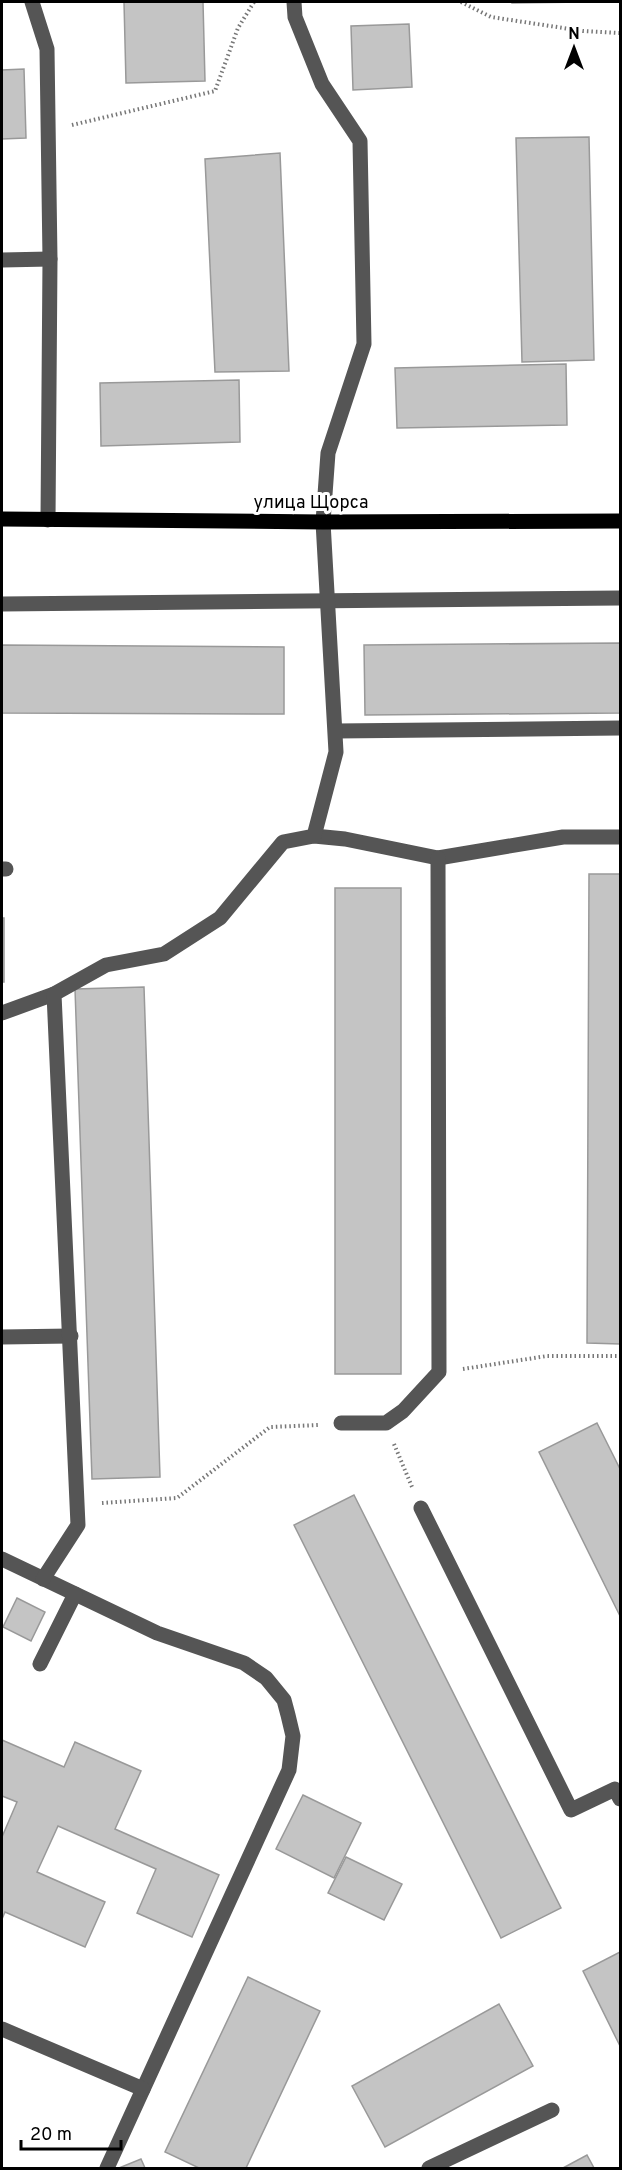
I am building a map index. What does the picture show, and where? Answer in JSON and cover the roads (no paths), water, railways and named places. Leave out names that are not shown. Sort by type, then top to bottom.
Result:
[{"type":"main road","name":"улица Щорса","points":[[2,519],[323,522],[621,521]]},
{"type":"lane","points":[[32,2],[47,50],[50,259],[48,520]]},
{"type":"lane","points":[[294,2],[295,17],[322,84],[360,141],[364,344],[328,453],[323,522],[336,752],[314,836]]},
{"type":"lane","points":[[2,260],[50,259]]},
{"type":"lane","points":[[2,604],[621,598]]},
{"type":"lane","points":[[336,731],[621,728]]},
{"type":"lane","points":[[2,1013],[54,994],[106,966],[164,954],[220,918],[284,843],[314,836],[345,839],[438,858],[563,837],[621,837]]},
{"type":"lane","points":[[341,1424],[386,1424],[403,1411],[439,1372],[438,858]]},
{"type":"lane","points":[[43,1579],[78,1525],[54,994]]},
{"type":"lane","points":[[2,1337],[71,1336]]},
{"type":"lane","points":[[421,1508],[572,1810],[615,1789],[621,1799]]},
{"type":"lane","points":[[2,1559],[157,1633],[244,1663],[266,1678],[284,1700],[293,1736],[289,1770],[107,2169]]},
{"type":"lane","points":[[40,1664],[75,1594]]},
{"type":"lane","points":[[2,2029],[143,2089]]},
{"type":"lane","points":[[429,2169],[552,2110]]}]
